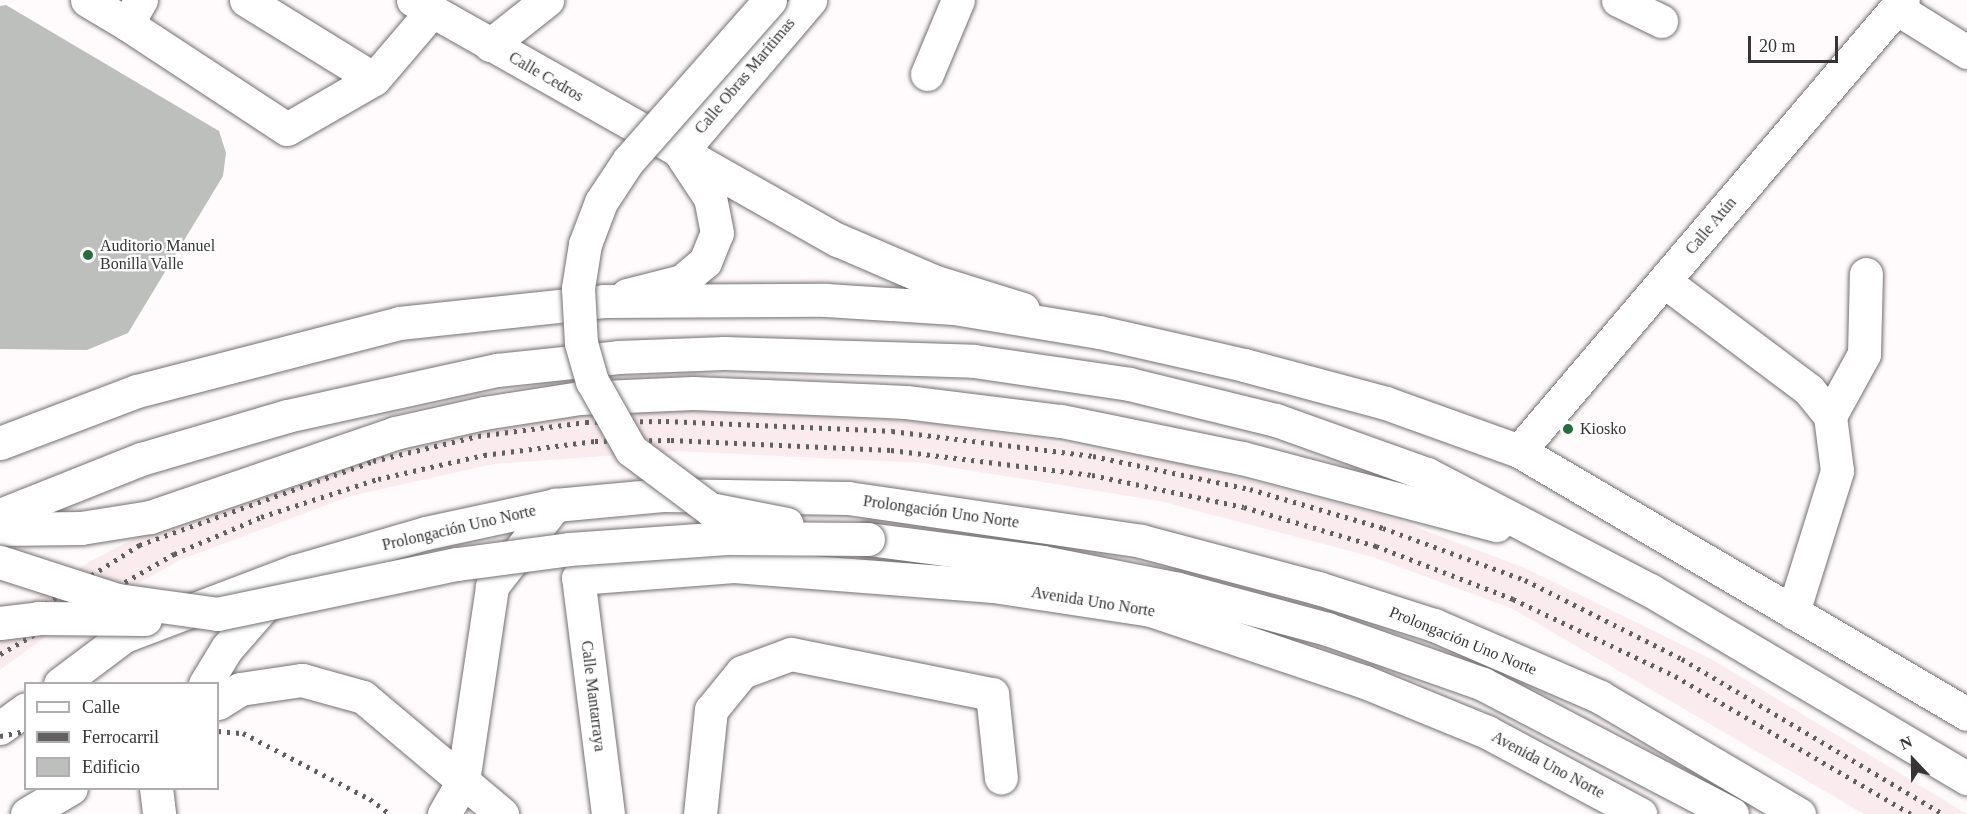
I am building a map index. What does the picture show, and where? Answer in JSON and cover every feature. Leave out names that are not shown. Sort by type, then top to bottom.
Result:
[{"type":"street","points":[[87,0],[134,12],[287,129],[374,79],[423,6]]},
{"type":"street","points":[[246,0],[374,79]]},
{"type":"street","points":[[490,45],[547,0]]},
{"type":"street","points":[[770,0],[628,161],[600,202],[585,244],[578,288],[582,343],[607,415],[631,450],[675,487],[710,509],[868,539],[1041,562],[1144,583],[1327,629],[1483,684],[1732,814]]},
{"type":"street","name":"Calle Obras Marítimas","points":[[680,153],[810,0]]},
{"type":"street","points":[[927,74],[958,0]]},
{"type":"street","points":[[1618,0],[1661,21]]},
{"type":"street","points":[[1899,4],[1967,52]]},
{"type":"street","name":"Calle Atún","points":[[1519,451],[1899,4]]},
{"type":"street","name":"Calle Cedros","points":[[423,6],[680,153],[838,240],[933,281],[1099,332]]},
{"type":"street","points":[[604,301],[682,281],[705,262],[717,233],[710,198],[680,153]]},
{"type":"street","points":[[1830,416],[1864,354],[1866,274]]},
{"type":"street","points":[[1664,281],[1809,390],[1830,416],[1838,471],[1793,612]]},
{"type":"street","points":[[5,439],[136,391],[399,323],[604,301],[826,300],[954,308],[1099,332],[1386,403],[1519,451],[1967,714]]},
{"type":"street","points":[[0,515],[141,459],[287,416],[429,382],[618,357],[724,352],[974,361],[1129,384],[1276,420],[1427,474],[1571,546],[1967,778]]},
{"type":"street","points":[[0,529],[81,528],[150,517],[395,433],[484,413],[579,398],[768,394],[906,402],[1061,420],[1242,458],[1571,546]]},
{"type":"street","name":"Prolongación Uno Norte","points":[[63,682],[124,636],[295,571],[426,532],[555,505],[663,495],[848,498],[1141,541],[1318,588],[1434,625],[1600,697],[1799,814]]},
{"type":"street","points":[[444,814],[463,781],[492,585],[555,505]]},
{"type":"street","points":[[0,623],[38,618],[184,620],[457,564],[569,549],[727,538],[868,539]]},
{"type":"street","points":[[0,562],[118,600],[217,614]]},
{"type":"street","name":"Avenida Uno Norte","points":[[578,578],[734,566],[993,586],[1151,610],[1365,682],[1487,732],[1640,814]]},
{"type":"street","points":[[206,682],[227,648],[295,571]]},
{"type":"street","name":"Calle Mantarraya","points":[[578,578],[609,814]]},
{"type":"street","points":[[700,814],[711,710],[742,672],[791,654],[992,694],[1001,778]]},
{"type":"street","points":[[219,702],[240,689],[302,680],[363,697],[502,814]]},
{"type":"street","points":[[0,728],[24,710]]},
{"type":"street","points":[[27,814],[70,790]]},
{"type":"street","points":[[156,790],[159,814]]},
{"type":"shaded area","points":[[660,407],[925,422],[1174,461],[1389,517],[1525,568],[1713,660],[1967,814],[1864,814],[1513,609],[1373,557],[1160,501],[924,463],[676,451],[493,464],[351,496],[182,559],[56,629],[0,670],[0,623],[89,562],[193,508],[343,453],[555,415]]},
{"type":"building","name":"Auditorio Manuel Bonilla Valle","points":[[6,5],[219,131],[226,153],[223,176],[128,333],[87,350],[0,349],[0,6]]},
{"type":"railway","points":[[0,633],[139,545],[373,461],[478,436],[586,422],[666,421],[892,431],[1093,456],[1250,489],[1383,528],[1525,580],[1682,659],[1943,814]]},
{"type":"railway","points":[[0,654],[174,554],[261,517],[378,479],[484,455],[595,441],[671,440],[891,450],[1092,475],[1244,507],[1376,546],[1513,599],[1675,676],[1911,814]]},
{"type":"railway","points":[[0,736],[24,731]]},
{"type":"railway","points":[[219,731],[243,733],[370,799],[390,814]]},
{"type":"place","name":"Auditorio Manuel Bonilla Valle","points":[[88,255]]},
{"type":"place","name":"Kiosko","points":[[1568,429]]}]
